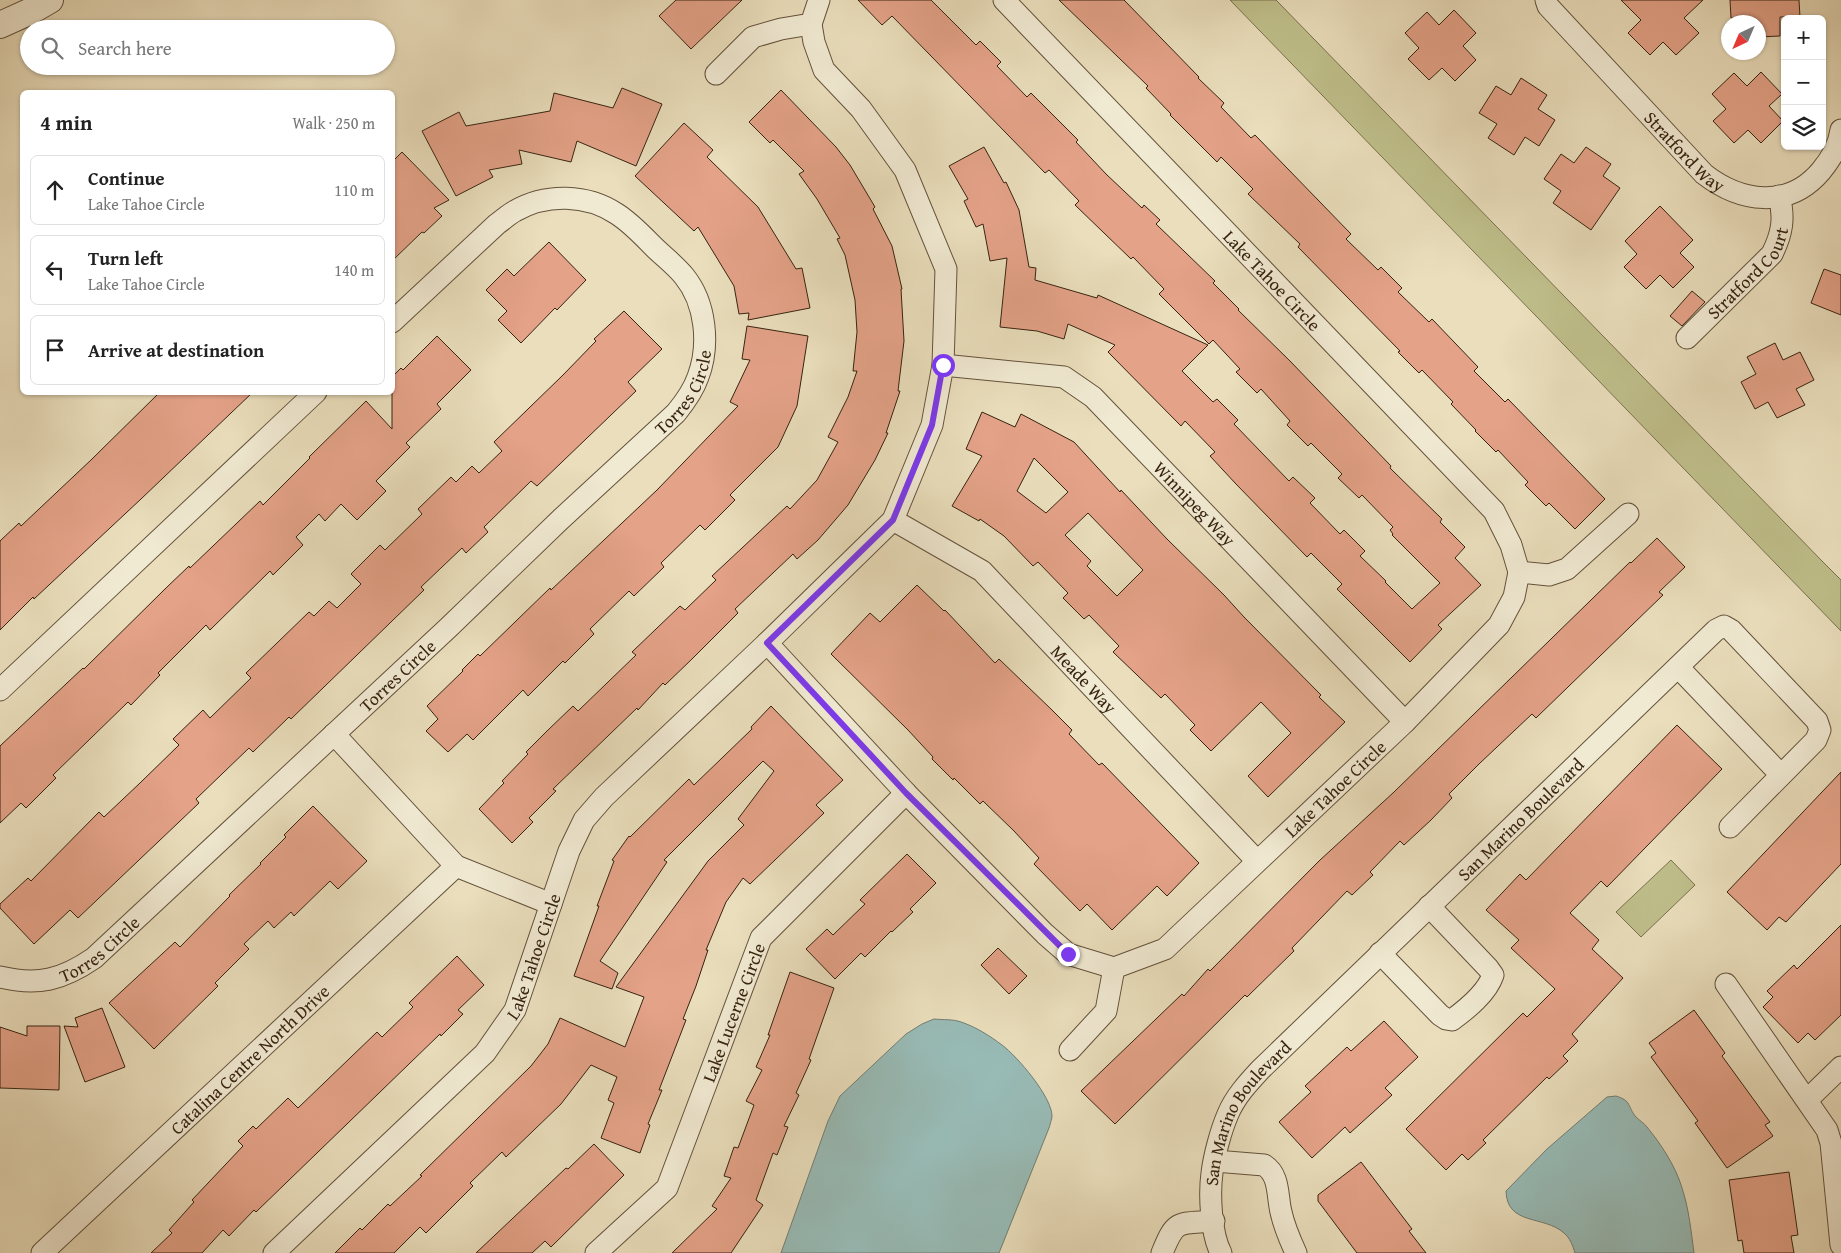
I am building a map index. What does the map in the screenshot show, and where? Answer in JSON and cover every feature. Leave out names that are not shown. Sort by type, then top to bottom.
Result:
[{"type":"street","points":[[0,26],[50,0]]},
{"type":"street","points":[[716,74],[753,37],[781,29],[811,24],[819,0]]},
{"type":"street","name":"Lake Tahoe Circle","points":[[1004,0],[1494,511],[1511,545],[1518,572],[1514,597],[1499,625],[1405,722],[1165,949],[1114,968]]},
{"type":"street","name":"Stratford Way","points":[[1546,0],[1548,6],[1704,174],[1717,183],[1746,196],[1762,198],[1779,196],[1806,184],[1818,175],[1828,163],[1835,150],[1841,130]]},
{"type":"street","name":"Lake Tahoe Circle","points":[[274,1253],[485,1053],[515,1010],[569,851],[584,820],[604,797],[767,643],[893,520],[932,425],[943,365],[946,269],[905,170],[861,109],[824,70],[814,42],[811,24]]},
{"type":"street","name":"Stratford Court","points":[[1687,338],[1772,254],[1783,226],[1783,211],[1779,196]]},
{"type":"street","name":"Torres Circle","points":[[0,977],[19,982],[39,982],[59,978],[77,970],[94,958],[448,628],[560,519],[676,413],[689,396],[698,377],[704,357],[705,335],[702,314],[695,294],[684,276],[634,227],[616,213],[598,204],[576,199],[534,202],[514,211],[497,224],[395,319]]},
{"type":"street","name":"Winnipeg Way","points":[[943,365],[1064,377],[1093,397],[1405,722]]},
{"type":"street","points":[[0,690],[313,395]]},
{"type":"street","points":[[1518,572],[1549,575],[1568,568],[1628,514]]},
{"type":"street","name":"Meade Way","points":[[893,520],[982,571],[1258,861]]},
{"type":"street","name":"San Marino Boulevard","points":[[1221,1253],[1211,1204],[1212,1173],[1228,1113],[1242,1091],[1260,1070],[1380,953],[1716,630],[1724,626],[1731,630],[1817,721],[1820,730],[1816,740],[1730,827]]},
{"type":"street","points":[[767,643],[906,793],[1068,954],[1114,968],[1106,1011],[1070,1050]]},
{"type":"street","points":[[1678,667],[1781,775]]},
{"type":"street","points":[[334,734],[456,866],[551,904]]},
{"type":"street","name":"Lake Lucerne Circle","points":[[596,1253],[667,1188],[761,938],[906,793]]},
{"type":"street","name":"Catalina Centre North Drive","points":[[42,1253],[456,866]]},
{"type":"street","points":[[1380,953],[1440,1015],[1452,1020],[1458,1016],[1487,988],[1492,976],[1488,968],[1429,906]]},
{"type":"street","points":[[1726,984],[1827,1130],[1831,1144],[1841,1245]]},
{"type":"street","points":[[1806,1100],[1841,1067]]},
{"type":"street","points":[[1215,1161],[1264,1165],[1271,1169],[1274,1174],[1281,1212],[1288,1236],[1296,1253]]},
{"type":"street","points":[[1162,1253],[1173,1228],[1181,1224],[1214,1221]]},
{"type":"green space","points":[[1230,0],[1276,0],[1841,580],[1841,631]]},
{"type":"green space","points":[[1671,860],[1695,885],[1641,937],[1616,912]]},
{"type":"water","points":[[934,1019],[955,1020],[967,1024],[1002,1045],[1033,1078],[1047,1099],[1051,1109],[1052,1117],[1049,1128],[999,1253],[781,1253],[828,1121],[840,1096],[906,1034]]},
{"type":"water","points":[[1616,1096],[1627,1102],[1636,1117],[1658,1141],[1672,1164],[1679,1180],[1690,1220],[1694,1253],[1575,1253],[1570,1240],[1564,1233],[1556,1227],[1520,1215],[1513,1210],[1508,1202],[1506,1191],[1547,1149],[1607,1097]]},
{"type":"building","points":[[676,0],[742,0],[691,49],[659,16]]},
{"type":"building","points":[[858,0],[931,0],[976,45],[980,41],[1001,62],[997,66],[1027,97],[1031,93],[1078,140],[1076,142],[1106,174],[1142,208],[1144,205],[1160,220],[1156,224],[1215,281],[1213,283],[1238,310],[1290,361],[1391,466],[1390,468],[1442,519],[1440,522],[1465,547],[1455,558],[1481,585],[1438,625],[1442,629],[1410,662],[1337,589],[1342,584],[1311,553],[1307,557],[1236,484],[1210,456],[1215,452],[1185,421],[1181,426],[1108,352],[1115,345],[1068,324],[1064,339],[1037,331],[1000,327],[1007,258],[990,261],[983,224],[976,227],[964,201],[968,199],[949,166],[984,147],[1004,183],[1006,182],[1019,210],[1029,267],[1036,268],[1035,280],[1097,298],[1098,295],[1208,345],[1182,371],[1213,402],[1217,399],[1238,420],[1234,424],[1289,481],[1293,477],[1315,498],[1310,503],[1340,534],[1344,530],[1365,551],[1360,556],[1385,582],[1412,609],[1440,583],[1392,535],[1390,530],[1393,527],[1362,495],[1359,498],[1338,478],[1342,474],[1311,443],[1308,446],[1287,425],[1290,421],[1261,389],[1257,393],[1236,372],[1240,369],[1213,340],[1209,344],[1159,294],[1164,289],[1133,257],[1131,259],[1075,205],[1079,201],[1049,170],[1045,173],[892,16],[882,25]]},
{"type":"building","points":[[1059,0],[1124,0],[1224,103],[1221,107],[1251,138],[1255,135],[1351,234],[1346,239],[1378,270],[1381,267],[1402,288],[1398,292],[1429,322],[1432,319],[1478,367],[1474,371],[1505,402],[1508,399],[1605,499],[1575,529],[1549,503],[1546,506],[1525,485],[1528,482],[1498,450],[1496,452],[1475,431],[1451,404],[1453,402],[1422,370],[1419,373],[1398,352],[1400,351],[1298,247],[1300,244],[1248,194],[1253,189],[1221,157],[1217,162],[1170,115],[1146,88],[1148,86]]},
{"type":"building","points":[[1621,0],[1703,0],[1684,18],[1699,33],[1676,55],[1663,42],[1650,55],[1628,33],[1641,20]]},
{"type":"building","points":[[1730,0],[1799,0],[1800,15],[1781,15],[1780,36],[1766,37],[1766,15],[1731,15]]},
{"type":"building","points":[[1454,10],[1476,33],[1463,46],[1476,60],[1455,81],[1442,68],[1429,80],[1408,59],[1419,48],[1405,33],[1427,12],[1439,25]]},
{"type":"building","points":[[1761,72],[1781,93],[1769,106],[1781,119],[1781,123],[1761,143],[1748,130],[1734,143],[1713,121],[1726,109],[1712,94],[1734,73],[1747,86]]},
{"type":"building","points":[[1521,78],[1547,95],[1538,109],[1555,120],[1539,146],[1525,137],[1514,155],[1488,138],[1497,124],[1479,113],[1496,86],[1511,95]]},
{"type":"building","points":[[622,88],[662,104],[636,166],[577,141],[571,162],[519,150],[522,164],[489,170],[493,177],[456,196],[422,131],[459,112],[466,126],[550,111],[554,93],[613,108]]},
{"type":"building","points":[[781,90],[836,147],[850,165],[875,207],[873,209],[892,246],[902,289],[904,341],[898,391],[900,391],[886,433],[888,433],[875,460],[848,505],[818,540],[797,559],[793,554],[735,609],[738,613],[692,659],[665,685],[663,683],[638,710],[637,708],[553,789],[556,791],[529,818],[533,822],[512,843],[479,809],[528,754],[526,752],[547,731],[573,706],[578,711],[636,655],[632,652],[680,606],[685,610],[716,580],[712,576],[787,506],[790,509],[817,480],[838,442],[828,437],[848,397],[857,371],[853,371],[857,332],[855,300],[845,255],[837,239],[840,238],[817,199],[799,174],[804,171],[773,140],[770,143],[749,122]]},
{"type":"building","points":[[684,123],[713,150],[707,157],[758,207],[796,269],[802,268],[810,308],[748,320],[749,313],[739,314],[734,286],[698,227],[694,231],[635,176]]},
{"type":"building","points":[[1586,147],[1611,164],[1603,176],[1620,188],[1591,230],[1553,203],[1561,191],[1544,179],[1561,154],[1574,163]]},
{"type":"building","points":[[402,152],[449,200],[434,208],[442,216],[395,258],[395,159]]},
{"type":"building","points":[[1660,206],[1693,240],[1680,253],[1694,267],[1673,288],[1660,275],[1646,289],[1624,267],[1637,254],[1625,241]]},
{"type":"building","points":[[549,242],[586,280],[521,343],[498,320],[507,311],[486,290],[507,269],[514,276]]},
{"type":"building","points":[[1824,269],[1841,275],[1841,315],[1811,303]]},
{"type":"building","points":[[1692,291],[1705,302],[1682,326],[1670,316]]},
{"type":"building","points":[[624,311],[662,349],[628,382],[636,391],[537,486],[531,481],[484,527],[488,532],[466,553],[462,548],[421,587],[424,590],[291,719],[289,717],[253,752],[249,748],[196,799],[199,803],[78,918],[70,910],[34,944],[0,908],[0,904],[28,878],[31,881],[99,812],[104,817],[140,783],[179,745],[173,739],[203,710],[210,718],[251,678],[246,673],[309,612],[314,616],[329,601],[337,608],[361,584],[351,574],[380,545],[385,550],[422,514],[418,509],[451,477],[456,482],[472,466],[479,473],[502,451],[494,442],[563,375],[596,341],[594,339]]},
{"type":"building","points":[[747,326],[808,336],[797,406],[778,447],[730,495],[735,500],[705,530],[700,525],[661,563],[664,567],[634,596],[629,591],[590,629],[594,634],[565,663],[563,661],[528,696],[523,690],[473,740],[467,734],[448,752],[426,731],[438,719],[427,706],[478,654],[480,656],[550,588],[551,590],[657,490],[738,406],[730,402],[750,360],[742,359]]},
{"type":"building","points":[[437,336],[471,370],[437,404],[441,409],[406,443],[410,447],[376,481],[386,491],[357,520],[341,504],[325,521],[319,514],[296,537],[303,545],[273,575],[270,571],[210,630],[206,625],[158,673],[160,675],[131,705],[128,702],[53,775],[56,778],[26,808],[21,803],[0,823],[0,746],[84,669],[189,566],[190,568],[260,501],[263,505],[366,401],[392,429],[392,395],[395,395],[395,374],[401,368],[403,370]]},
{"type":"building","points":[[1775,343],[1783,360],[1800,352],[1814,380],[1796,389],[1805,405],[1777,418],[1768,402],[1755,409],[1741,382],[1756,374],[1747,357]]},
{"type":"building","points":[[157,395],[250,395],[0,630],[0,541],[19,523],[21,526]]},
{"type":"building","points":[[982,412],[1015,427],[1021,414],[1074,442],[1120,492],[1121,490],[1224,595],[1321,695],[1319,697],[1345,722],[1268,797],[1248,776],[1291,733],[1261,702],[1211,751],[1190,730],[1195,725],[1165,694],[1161,698],[1113,652],[1119,646],[1089,615],[1084,619],[1063,598],[1068,593],[1038,562],[1033,566],[1004,536],[980,519],[979,521],[952,506],[982,456],[966,449]],"holes":[[[1034,458],[1068,492],[1046,513],[1017,491]],[[1088,513],[1143,570],[1117,596],[1087,566],[1091,561],[1065,535]]]},
{"type":"building","points":[[1657,538],[1685,567],[1659,592],[1663,595],[1536,718],[1532,714],[1479,764],[1449,794],[1452,798],[1431,820],[1404,845],[1400,841],[1370,872],[1373,875],[1352,895],[1347,891],[1292,948],[1294,951],[1247,997],[1245,995],[1115,1124],[1081,1091],[1182,994],[1184,996],[1208,969],[1210,971],[1319,861],[1394,792]]},
{"type":"building","points":[[917,585],[945,610],[995,663],[999,659],[1052,710],[1072,730],[1069,734],[1099,765],[1102,763],[1199,863],[1167,896],[1157,886],[1112,930],[1087,904],[1080,911],[1034,864],[1039,858],[1014,831],[983,801],[980,804],[954,778],[953,780],[932,759],[933,757],[908,730],[831,654],[870,613],[880,622]]},
{"type":"building","points":[[771,706],[843,780],[816,805],[824,813],[750,884],[743,878],[726,902],[706,950],[708,950],[683,1019],[686,1020],[659,1090],[662,1090],[648,1124],[650,1125],[640,1153],[601,1138],[614,1103],[608,1100],[617,1077],[591,1065],[561,1104],[506,1157],[502,1152],[470,1183],[473,1186],[426,1233],[420,1227],[394,1253],[335,1253],[360,1228],[362,1230],[388,1204],[390,1206],[422,1176],[420,1175],[531,1066],[548,1044],[560,1018],[625,1047],[644,997],[616,987],[708,861],[744,825],[738,819],[774,771],[763,761],[664,860],[667,862],[600,961],[618,973],[612,989],[574,976],[614,861],[612,860],[629,836],[689,779],[694,785],[752,729],[751,727]]},
{"type":"building","points":[[1677,725],[1722,769],[1607,887],[1601,881],[1570,913],[1599,940],[1592,949],[1623,978],[1572,1034],[1578,1041],[1563,1056],[1568,1061],[1549,1079],[1547,1077],[1483,1140],[1486,1143],[1468,1160],[1462,1154],[1446,1170],[1406,1129],[1523,1013],[1527,1017],[1555,989],[1511,948],[1519,940],[1486,910],[1520,874],[1526,880]]},
{"type":"building","points":[[1841,772],[1841,864],[1786,922],[1779,917],[1767,930],[1727,892]]},
{"type":"building","points":[[313,806],[367,861],[338,889],[330,881],[294,916],[291,912],[274,928],[268,921],[244,944],[249,949],[215,983],[218,986],[154,1049],[109,1003],[175,942],[180,947],[261,864],[286,837],[284,835]]},
{"type":"building","points":[[907,854],[936,883],[910,909],[913,912],[892,932],[865,957],[861,953],[835,979],[806,949],[827,929],[833,935],[865,904],[860,900]]},
{"type":"building","points":[[1841,925],[1841,1015],[1815,1040],[1808,1033],[1798,1043],[1763,1007],[1773,997],[1767,991],[1794,965],[1797,969]]},
{"type":"building","points":[[998,948],[1027,976],[1009,994],[981,965]]},
{"type":"building","points":[[457,956],[484,985],[458,1010],[463,1014],[441,1036],[440,1034],[229,1236],[223,1230],[202,1253],[151,1253],[172,1233],[169,1230],[194,1202],[192,1200],[243,1146],[238,1141],[253,1126],[256,1129],[288,1098],[298,1108],[377,1032],[382,1037],[413,1007],[409,1003]]},
{"type":"building","points":[[790,972],[834,988],[809,1059],[811,1060],[796,1093],[799,1095],[784,1126],[788,1127],[777,1155],[773,1153],[756,1200],[763,1205],[731,1253],[672,1253],[717,1209],[712,1206],[731,1178],[724,1176],[734,1147],[738,1148],[754,1105],[746,1101],[762,1070],[756,1067],[770,1035],[768,1035]]},
{"type":"building","points":[[102,1008],[125,1067],[85,1082],[64,1026],[78,1027],[75,1018]]},
{"type":"building","points":[[1694,1010],[1725,1053],[1722,1056],[1770,1122],[1765,1125],[1773,1136],[1727,1168],[1695,1123],[1698,1121],[1651,1057],[1656,1053],[1649,1043]]},
{"type":"building","points":[[1384,1021],[1418,1057],[1385,1088],[1392,1095],[1350,1133],[1345,1127],[1312,1158],[1279,1122],[1311,1092],[1305,1086],[1347,1047],[1351,1051]]},
{"type":"building","points":[[27,1026],[60,1026],[59,1090],[0,1088],[0,1027],[27,1036]]},
{"type":"building","points":[[594,1144],[624,1175],[551,1247],[545,1241],[532,1253],[476,1253],[566,1168],[568,1169]]},
{"type":"building","points":[[1361,1162],[1412,1229],[1409,1231],[1426,1253],[1357,1253],[1318,1201],[1318,1195]]},
{"type":"building","points":[[1789,1172],[1798,1235],[1791,1236],[1794,1253],[1744,1253],[1742,1240],[1738,1241],[1729,1180]]},
{"type":"route","points":[[943,365],[932,425],[893,520],[767,643],[906,793],[1045,934],[1068,954]]}]
